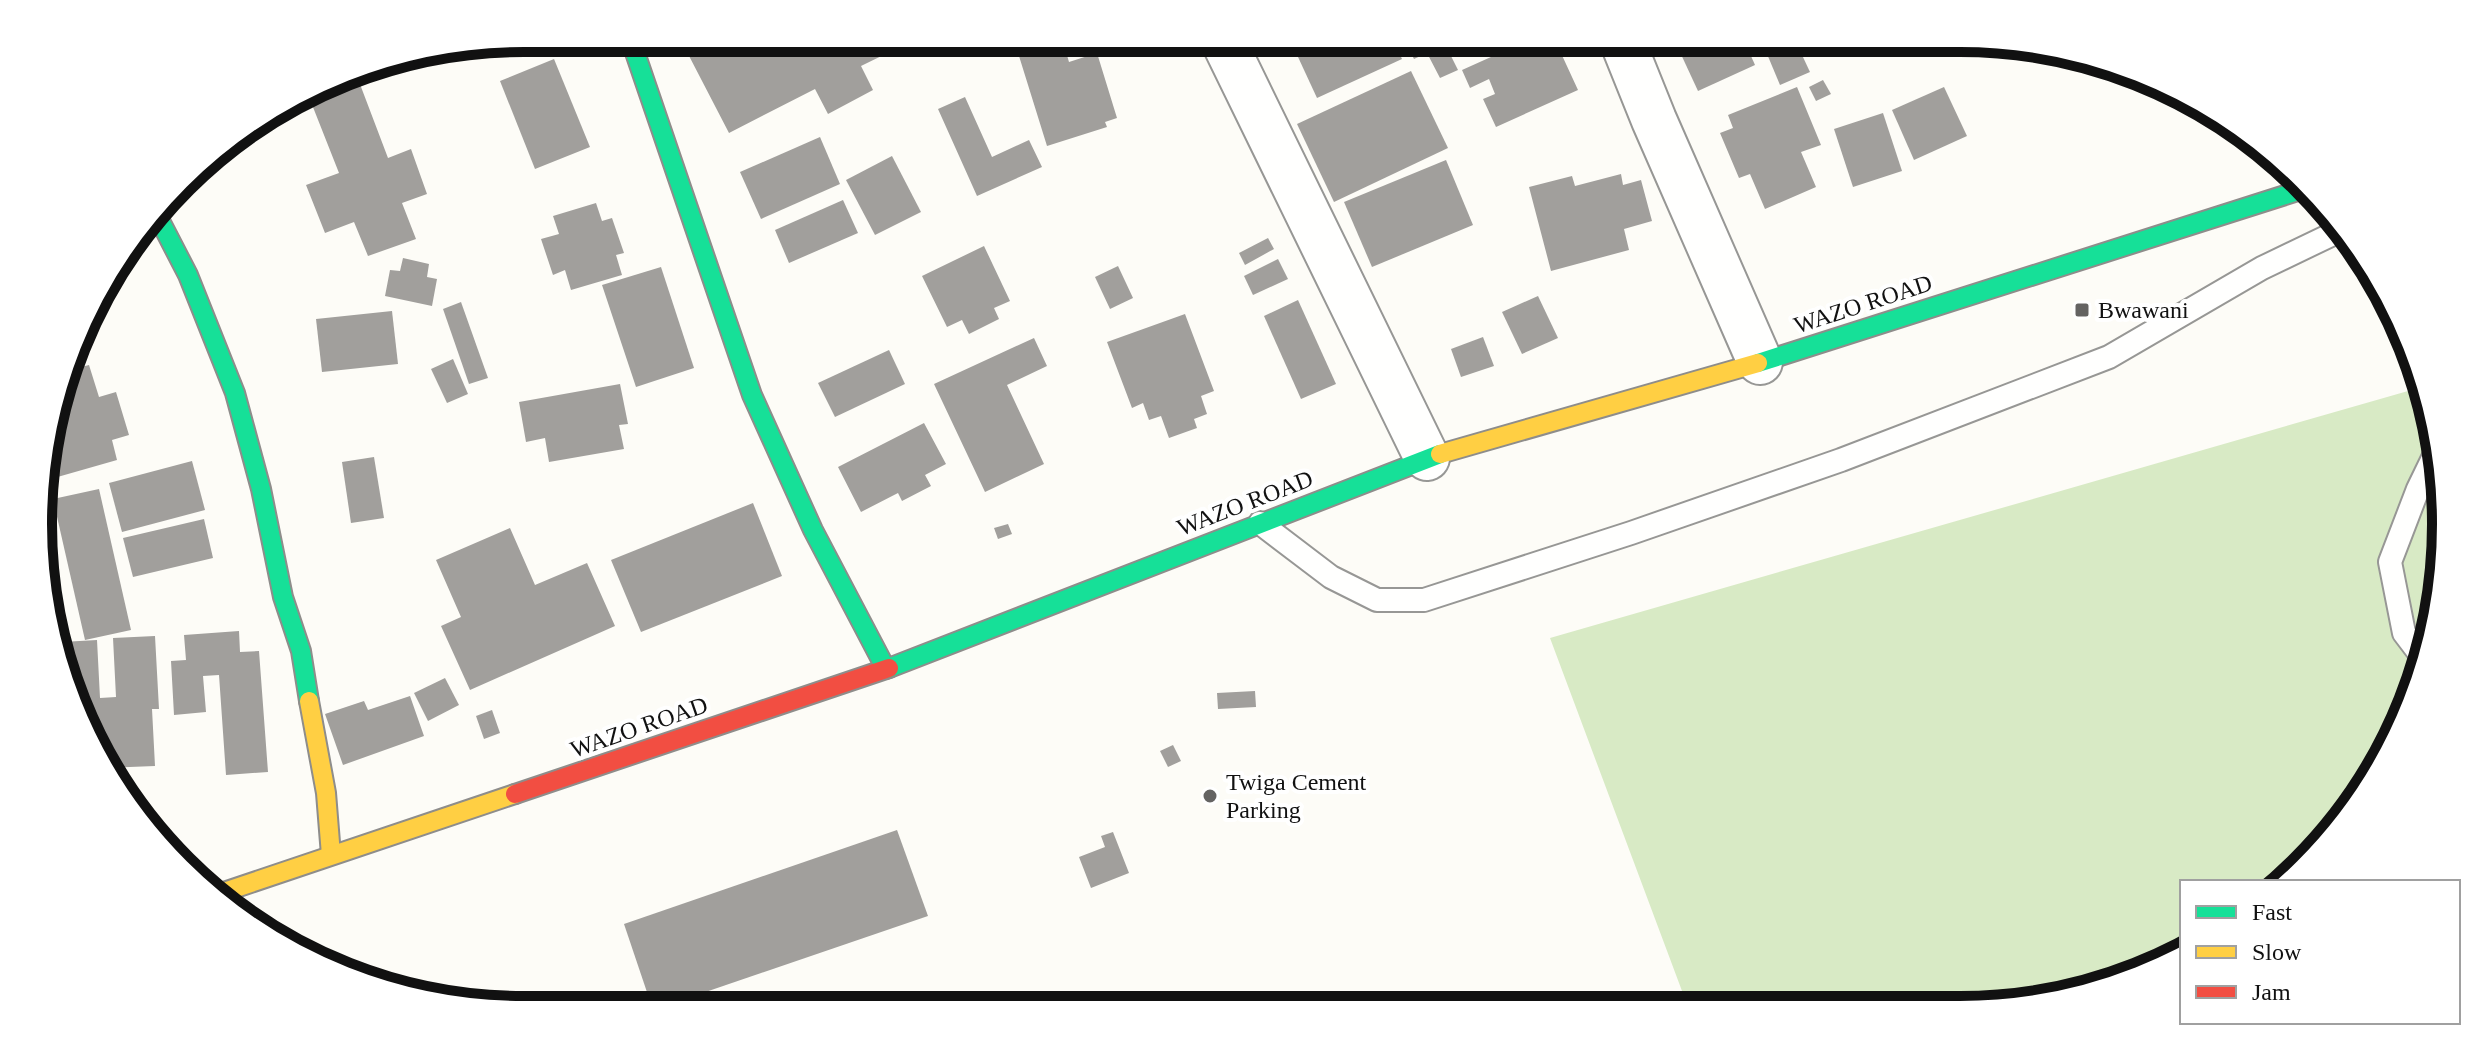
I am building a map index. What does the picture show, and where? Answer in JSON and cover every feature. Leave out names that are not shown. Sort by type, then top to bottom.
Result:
[{"type":"main road","points":[[635,52],[752,395],[813,530],[886,669]]},
{"type":"main road","name":"WAZO ROAD","points":[[228,891],[886,669],[1427,458],[1760,362],[2296,192]]},
{"type":"main road","points":[[161,223],[188,275],[235,393],[261,489],[283,597],[301,651],[326,793],[331,855]]},
{"type":"street","points":[[1229,52],[1427,458]]},
{"type":"street","points":[[1627,52],[1760,362]]},
{"type":"lane","points":[[1260,523],[1331,577],[1377,600],[1424,600],[1617,538],[1841,460],[2109,357],[2262,268],[2332,234]]},
{"type":"lane","points":[[2415,648],[2404,633],[2390,562],[2429,467]]},
{"type":"green space","points":[[2408,391],[2418,409],[2431,493],[2428,586],[2407,676],[2369,760],[2315,835],[2270,880],[2180,880],[2180,941],[2141,960],[2082,980],[1991,995],[1684,996],[1550,638]]},
{"type":"building","points":[[687,52],[890,52],[861,66],[873,90],[828,114],[815,89],[729,133]]},
{"type":"building","points":[[1032,52],[1066,52],[1069,62],[1097,53],[1117,118],[1105,122],[1107,127],[1047,146],[1019,56]]},
{"type":"building","points":[[1296,52],[1399,52],[1402,59],[1317,98]]},
{"type":"building","points":[[1410,52],[1449,52],[1458,70],[1440,78],[1427,53],[1414,59]]},
{"type":"building","points":[[1502,52],[1560,52],[1578,90],[1496,127],[1483,99],[1495,94],[1489,79],[1470,88],[1462,70]]},
{"type":"building","points":[[1680,52],[1749,52],[1755,65],[1698,91]]},
{"type":"building","points":[[1766,52],[1801,52],[1810,72],[1780,85]]},
{"type":"building","points":[[554,59],[590,147],[535,169],[500,81]]},
{"type":"building","points":[[1411,71],[1448,148],[1334,202],[1297,124]]},
{"type":"building","points":[[1823,80],[1831,94],[1816,101],[1809,87]]},
{"type":"building","points":[[359,82],[388,158],[411,149],[427,194],[402,203],[416,239],[368,256],[354,222],[325,233],[306,185],[339,173],[311,103]]},
{"type":"building","points":[[1797,87],[1821,145],[1801,152],[1816,187],[1765,209],[1750,174],[1739,178],[1720,133],[1733,128],[1728,115]]},
{"type":"building","points":[[1944,87],[1967,136],[1914,160],[1892,110]]},
{"type":"building","points":[[965,97],[992,157],[1029,140],[1042,167],[977,196],[938,109]]},
{"type":"building","points":[[1883,113],[1902,171],[1853,187],[1834,129]]},
{"type":"building","points":[[820,137],[840,184],[761,219],[740,172]]},
{"type":"building","points":[[892,156],[921,212],[875,235],[846,180]]},
{"type":"building","points":[[1446,160],[1473,225],[1372,267],[1344,202]]},
{"type":"building","points":[[1621,174],[1623,185],[1641,180],[1652,221],[1624,229],[1629,250],[1551,271],[1529,187],[1572,176],[1575,186]]},
{"type":"building","points":[[843,200],[858,233],[789,263],[775,230]]},
{"type":"building","points":[[596,203],[602,221],[612,218],[624,253],[616,255],[622,275],[571,290],[565,270],[553,275],[541,239],[559,234],[553,216]]},
{"type":"building","points":[[1268,238],[1274,249],[1245,265],[1239,253]]},
{"type":"building","points":[[984,246],[1010,301],[994,308],[999,319],[969,334],[962,320],[947,327],[922,276]]},
{"type":"building","points":[[403,258],[429,264],[427,277],[437,279],[432,306],[385,296],[390,270],[400,271]]},
{"type":"building","points":[[1278,259],[1288,279],[1253,295],[1244,276]]},
{"type":"building","points":[[1118,266],[1133,298],[1110,309],[1095,277]]},
{"type":"building","points":[[661,267],[694,368],[636,387],[602,285]]},
{"type":"building","points":[[1538,296],[1558,338],[1522,354],[1502,312]]},
{"type":"building","points":[[1298,300],[1336,384],[1301,399],[1264,316]]},
{"type":"building","points":[[461,302],[488,378],[469,384],[443,309]]},
{"type":"building","points":[[392,311],[398,364],[322,372],[316,319]]},
{"type":"building","points":[[1185,314],[1214,391],[1201,396],[1207,414],[1194,419],[1197,428],[1169,438],[1161,416],[1149,420],[1143,403],[1132,408],[1107,342]]},
{"type":"building","points":[[1483,337],[1494,366],[1461,377],[1451,349]]},
{"type":"building","points":[[1034,338],[1047,366],[1007,385],[1044,464],[985,492],[934,384]]},
{"type":"building","points":[[889,350],[905,384],[835,417],[818,383]]},
{"type":"building","points":[[453,359],[468,394],[447,403],[431,369]]},
{"type":"building","points":[[89,365],[99,397],[116,392],[129,435],[112,440],[117,460],[54,478],[61,432],[79,368]]},
{"type":"building","points":[[620,384],[628,424],[619,425],[624,449],[549,462],[545,438],[526,442],[519,402]]},
{"type":"building","points":[[924,423],[946,464],[925,475],[931,486],[902,501],[898,493],[861,512],[838,467]]},
{"type":"building","points":[[374,457],[384,518],[351,523],[342,462]]},
{"type":"building","points":[[192,461],[205,510],[122,532],[109,483]]},
{"type":"building","points":[[99,489],[131,630],[85,640],[53,499]]},
{"type":"building","points":[[753,503],[782,576],[641,632],[611,560]]},
{"type":"building","points":[[204,519],[213,558],[133,577],[123,538]]},
{"type":"building","points":[[1008,524],[1012,534],[998,539],[994,528]]},
{"type":"building","points":[[510,528],[535,585],[587,563],[615,626],[470,690],[441,626],[461,617],[436,560]]},
{"type":"building","points":[[239,631],[240,652],[259,651],[268,772],[226,775],[219,675],[203,676],[206,712],[174,715],[171,661],[186,660],[184,635]]},
{"type":"building","points":[[155,636],[159,709],[152,709],[155,766],[120,767],[88,705],[67,642],[97,640],[100,698],[116,697],[113,638]]},
{"type":"building","points":[[445,678],[459,705],[428,721],[414,693]]},
{"type":"building","points":[[1255,691],[1256,707],[1218,709],[1217,693]]},
{"type":"building","points":[[410,696],[424,736],[343,765],[325,714],[364,701],[368,710]]},
{"type":"building","points":[[492,710],[500,733],[484,739],[476,716]]},
{"type":"building","points":[[1173,745],[1181,761],[1168,767],[1160,751]]},
{"type":"building","points":[[897,830],[928,916],[694,996],[648,996],[624,924]]},
{"type":"building","points":[[1113,832],[1129,873],[1091,888],[1079,857],[1105,847],[1101,836]]},
{"type":"traffic: fast","points":[[635,52],[752,395],[813,530],[886,669]]},
{"type":"traffic: fast","points":[[1758,363],[2296,192]]},
{"type":"traffic: fast","points":[[161,223],[188,275],[235,393],[261,489],[283,597],[301,651],[309,701]]},
{"type":"traffic: fast","points":[[889,668],[1440,454]]},
{"type":"traffic: slow","points":[[1440,454],[1758,363]]},
{"type":"traffic: slow","points":[[309,701],[326,793],[331,855]]},
{"type":"traffic: slow","points":[[228,891],[515,794]]},
{"type":"traffic: jam","points":[[515,794],[889,668]]},
{"type":"place","name":"Bwawani","points":[[2082,310]]},
{"type":"place","name":"Twiga Cement Parking","points":[[1210,796]]}]
